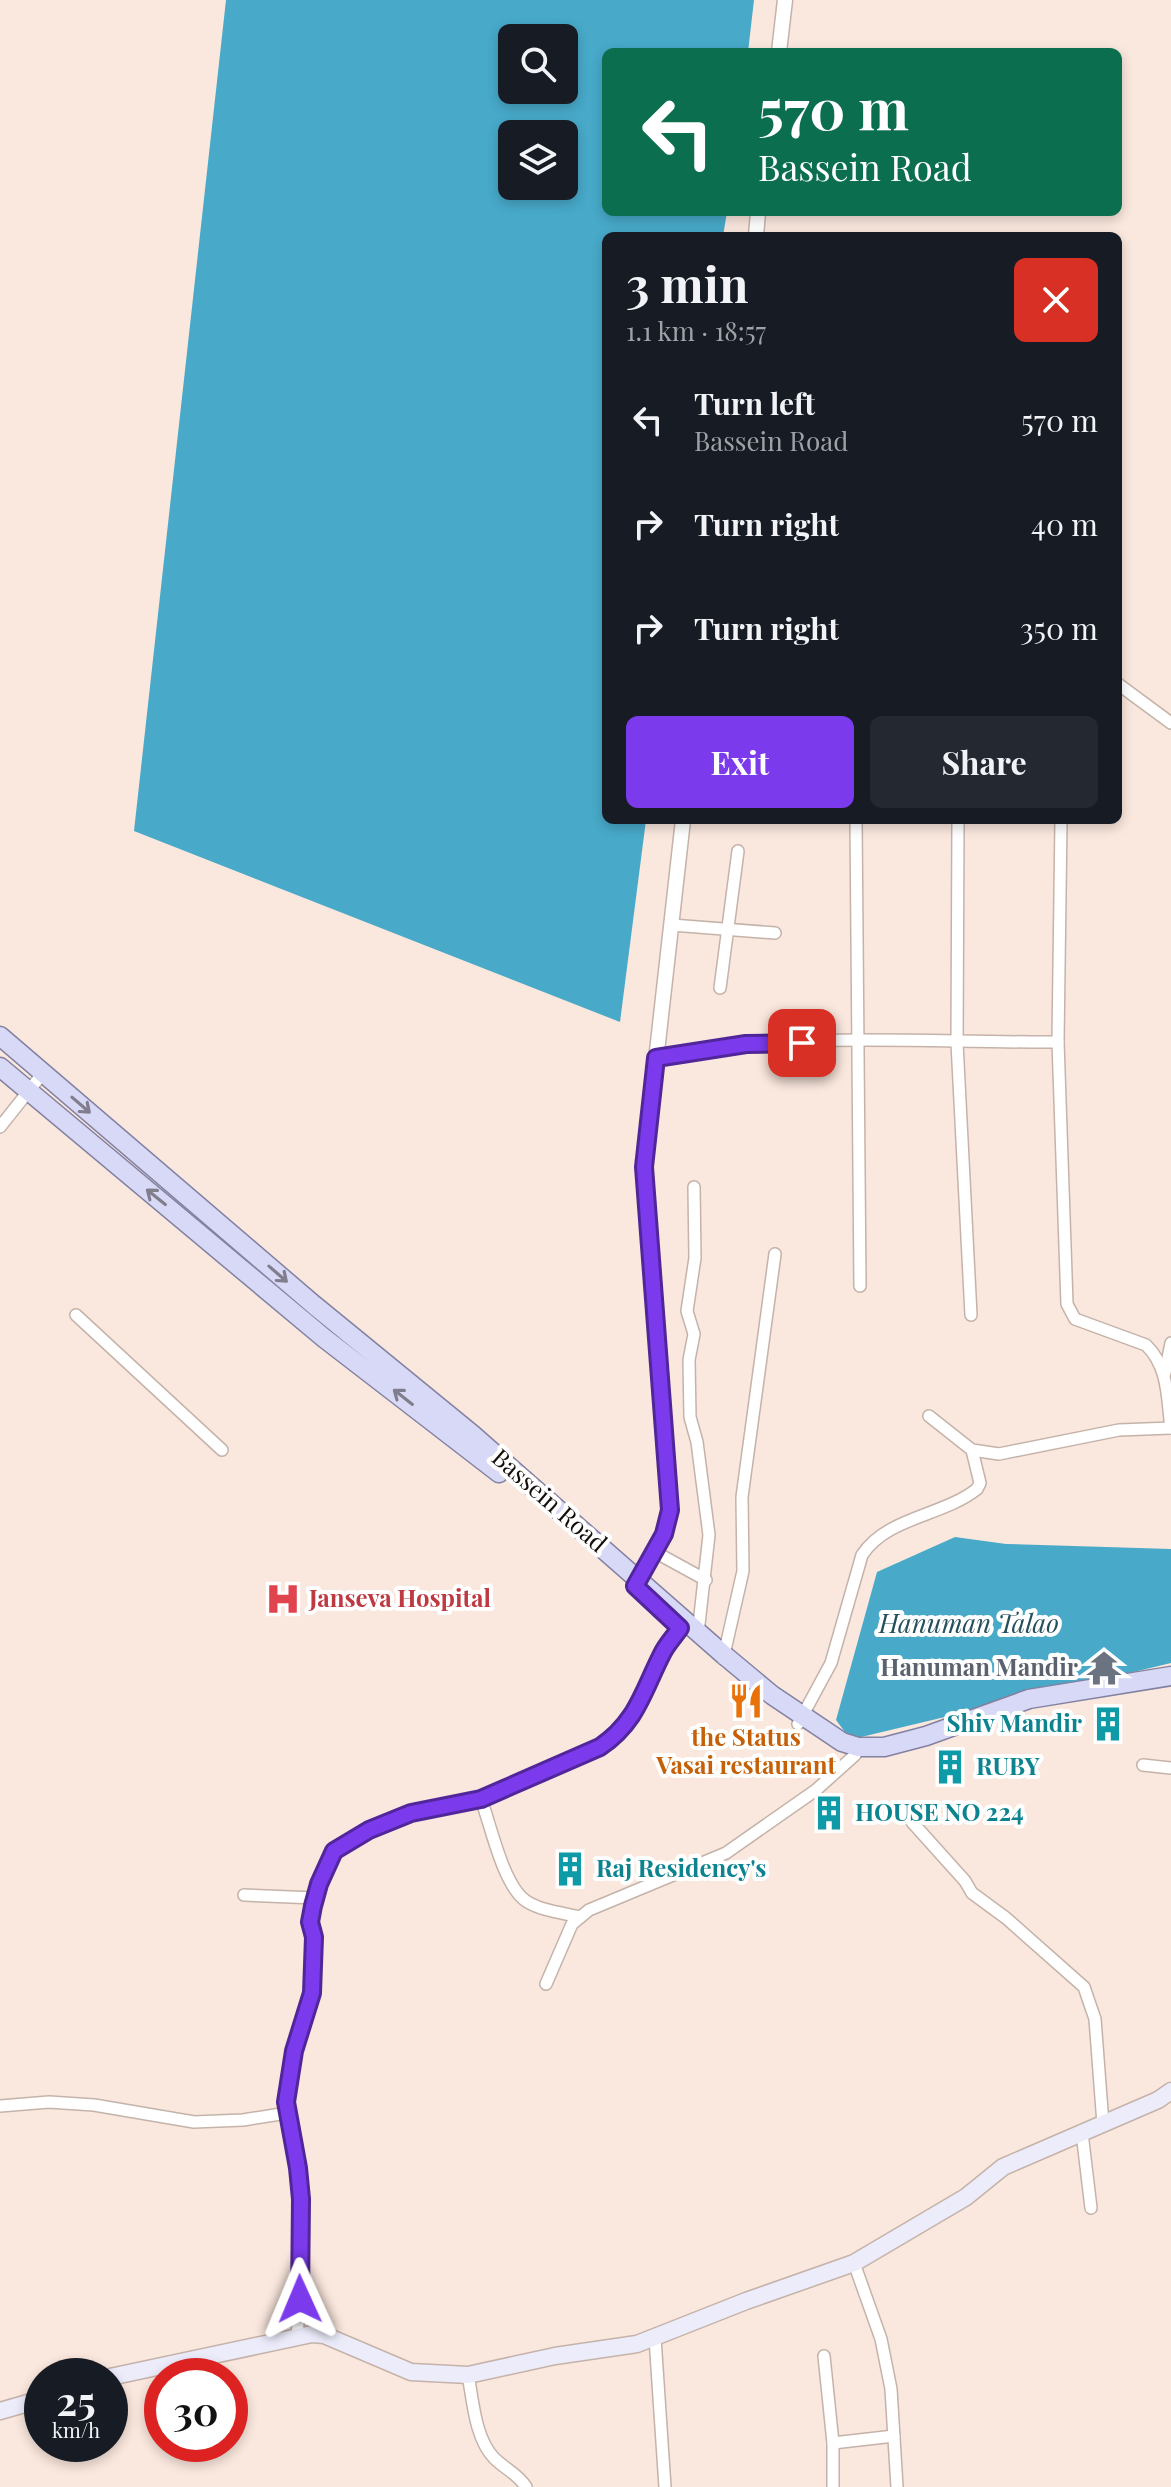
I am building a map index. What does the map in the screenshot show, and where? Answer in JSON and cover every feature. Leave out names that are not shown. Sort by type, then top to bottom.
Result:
[{"type":"main road","name":"Bassein Road","points":[[0,1036],[314,1305],[473,1435],[723,1659],[838,1750],[857,1751]]},
{"type":"main road","name":"Bassein Road","points":[[0,1067],[324,1338],[637,1582]]},
{"type":"main road","points":[[192,1227],[205,1211]]},
{"type":"main road","points":[[857,1751],[926,1736],[1029,1699],[1171,1676]]},
{"type":"main road","points":[[857,1751],[876,1759],[905,1754],[1023,1710],[1171,1686]]},
{"type":"main road","points":[[128,2373],[263,2346],[297,2336],[324,2335],[411,2372],[468,2375],[555,2356],[637,2344],[854,2263],[966,2197],[1003,2167],[1158,2100],[1171,2091]]},
{"type":"main road","points":[[0,2411],[24,2404]]},
{"type":"street","points":[[779,48],[785,0]]},
{"type":"street","points":[[1122,687],[1171,723]]},
{"type":"street","points":[[637,1582],[664,1534],[670,1510],[644,1167],[683,824]]},
{"type":"street","points":[[856,824],[860,1286]]},
{"type":"street","points":[[958,824],[957,1043],[971,1315]]},
{"type":"street","points":[[1061,824],[1058,1042],[1067,1304],[1075,1319],[1146,1345],[1165,1374]]},
{"type":"street","points":[[720,988],[738,851]]},
{"type":"street","points":[[672,925],[775,933]]},
{"type":"street","points":[[656,1058],[746,1044],[1058,1042]]},
{"type":"street","points":[[0,1127],[43,1073]]},
{"type":"street","points":[[297,2336],[301,2199],[286,2102],[294,2051],[312,1993],[314,1937],[310,1922],[315,1898],[334,1851],[369,1830],[411,1813],[481,1799],[600,1747],[616,1736],[640,1705],[663,1652],[690,1631],[706,1580],[709,1535],[697,1442],[690,1417],[689,1360],[694,1334],[687,1311],[695,1258],[694,1187]]},
{"type":"street","points":[[723,1659],[743,1571],[742,1497],[775,1254]]},
{"type":"street","points":[[76,1315],[222,1450]]},
{"type":"street","points":[[929,1416],[972,1450],[999,1454],[1119,1430],[1171,1428],[1165,1374],[1171,1343]]},
{"type":"street","points":[[800,1721],[831,1663],[862,1555],[870,1542],[977,1489],[980,1483],[972,1450]]},
{"type":"street","points":[[655,1552],[706,1580]]},
{"type":"street","points":[[546,1984],[572,1924],[589,1910],[726,1853],[816,1790],[857,1751]]},
{"type":"street","points":[[1143,1765],[1171,1768]]},
{"type":"street","points":[[481,1799],[509,1880],[517,1893],[537,1906],[580,1917]]},
{"type":"street","points":[[912,1822],[972,1893],[1006,1918],[1084,1987],[1095,2019],[1103,2124]]},
{"type":"street","points":[[244,1895],[315,1898]]},
{"type":"street","points":[[0,2106],[49,2102],[94,2105],[194,2122],[243,2120],[287,2113]]},
{"type":"street","points":[[1082,2133],[1091,2208]]},
{"type":"street","points":[[854,2263],[881,2339],[891,2389],[897,2487]]},
{"type":"street","points":[[655,2338],[665,2487]]},
{"type":"street","points":[[824,2356],[833,2443],[833,2487]]},
{"type":"street","points":[[468,2375],[485,2447],[508,2471],[520,2477],[526,2487]]},
{"type":"street","points":[[833,2443],[894,2436]]},
{"type":"water","points":[[226,0],[754,0],[748,48],[602,48],[602,216],[726,216],[724,232],[602,232],[602,824],[645,824],[620,1022],[134,831]]},
{"type":"water","name":"Hanuman Talao","points":[[955,1537],[1006,1544],[1171,1549],[1171,1663],[857,1738],[845,1732],[836,1720],[877,1572]]},
{"type":"place","name":"Janseva Hospital","points":[[283,1599]]},
{"type":"place","name":"Hanuman Mandir","points":[[1104,1668]]},
{"type":"place","name":"the Status Vasai restaurant","points":[[746,1701]]},
{"type":"place","name":"Shiv Mandir","points":[[1108,1724]]},
{"type":"place","name":"RUBY","points":[[950,1767]]},
{"type":"place","name":"HOUSE NO 224","points":[[829,1813]]},
{"type":"place","name":"Raj Residency's","points":[[570,1869]]},
{"type":"route","points":[[300,2299],[301,2199],[286,2102],[294,2051],[312,1993],[314,1937],[310,1922],[319,1884],[334,1851],[369,1830],[411,1813],[481,1799],[600,1747],[616,1736],[640,1705],[663,1652],[680,1628],[635,1586],[664,1534],[670,1510],[644,1167],[656,1058],[685,1051],[746,1044],[802,1043]]}]
